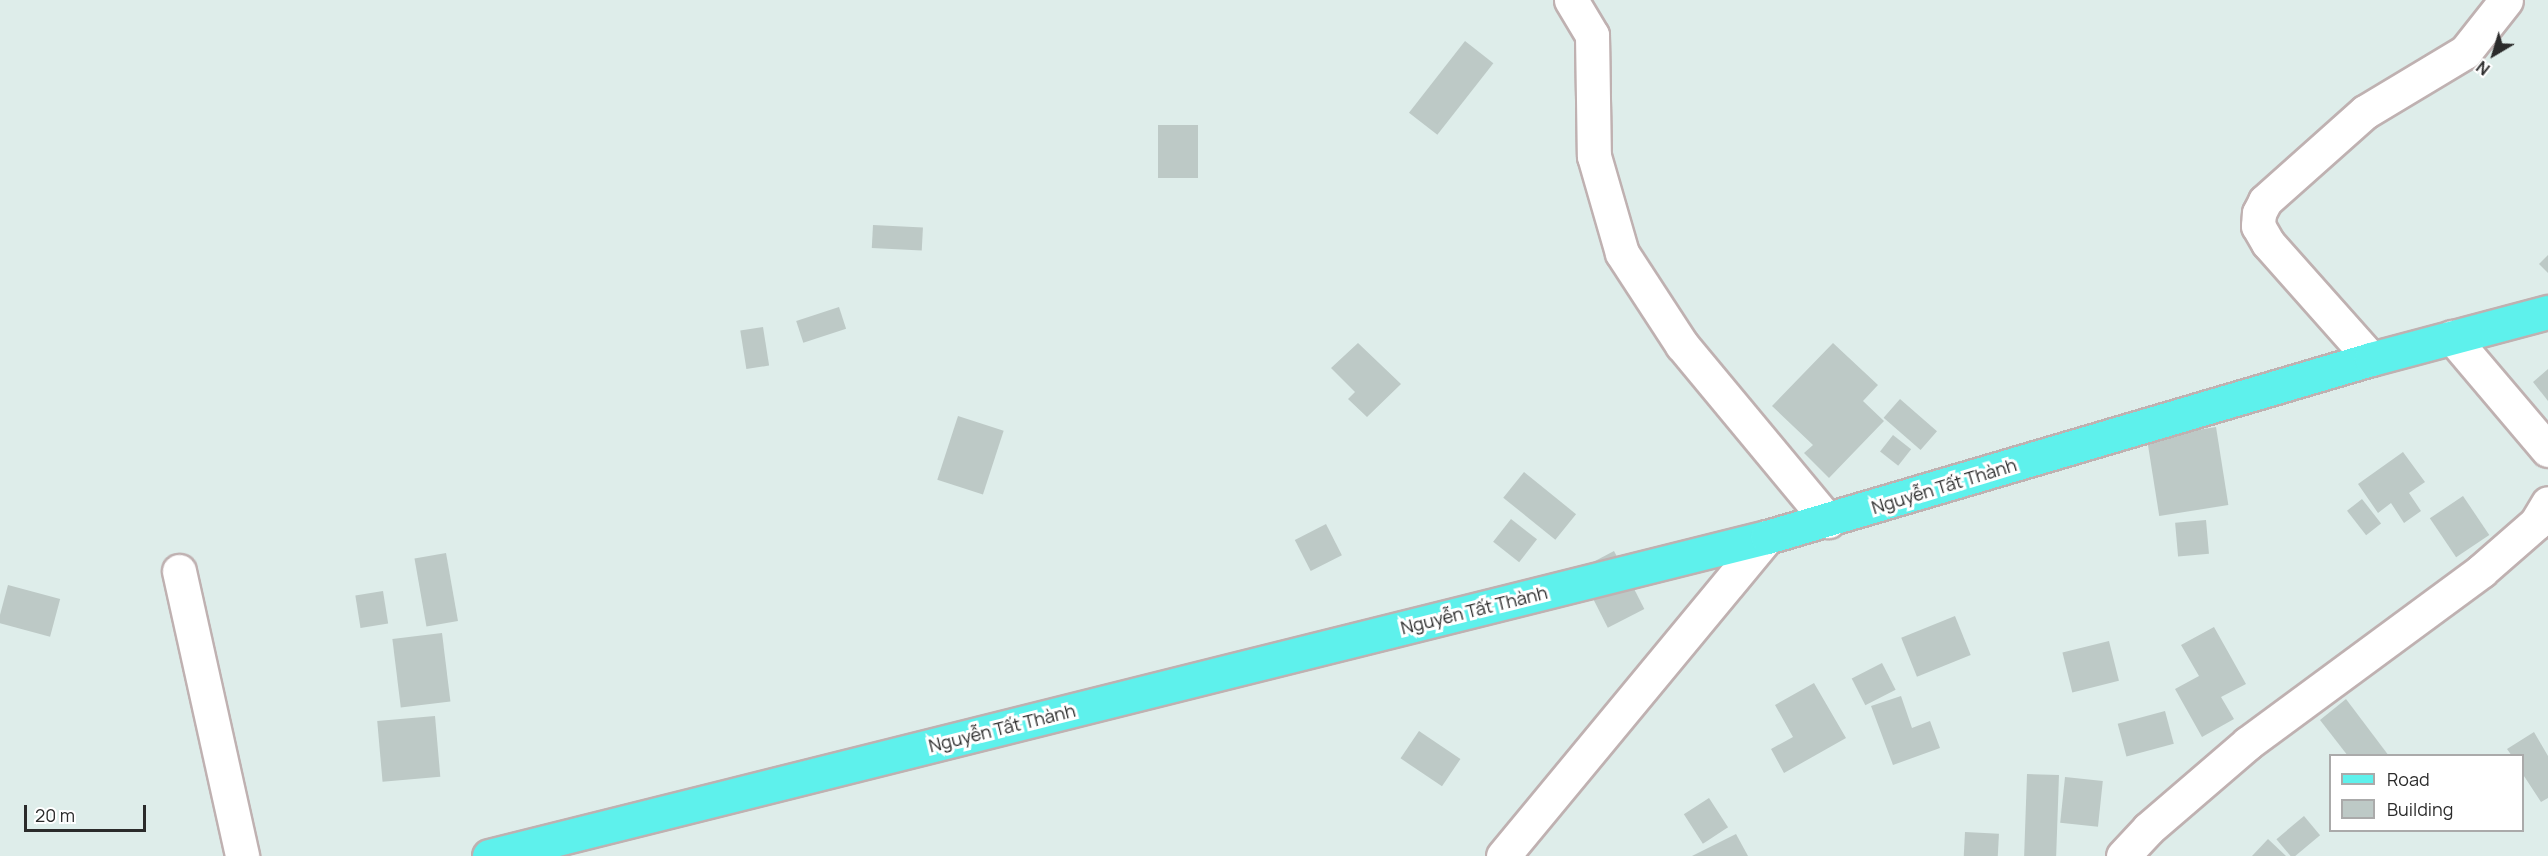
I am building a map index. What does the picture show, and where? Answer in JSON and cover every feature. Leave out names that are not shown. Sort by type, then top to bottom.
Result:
[{"type":"main road","name":"Nguyễn Tất Thành","points":[[489,856],[1767,537],[2371,359],[2548,312]]},
{"type":"street","points":[[1571,0],[1592,35],[1594,156],[1622,253],[1682,345],[1828,520]]},
{"type":"street","points":[[2371,359],[2268,243],[2258,225],[2259,213],[2265,201],[2365,112],[2465,52],[2506,0]]},
{"type":"street","points":[[2452,337],[2548,450]]},
{"type":"street","points":[[2123,856],[2148,829],[2248,743],[2481,571],[2536,523],[2548,503]]},
{"type":"street","points":[[1503,856],[1767,537]]},
{"type":"street","points":[[179,571],[242,856]]},
{"type":"building","points":[[1465,41],[1493,63],[1437,135],[1409,113]]},
{"type":"building","points":[[1158,125],[1198,125],[1198,178],[1158,178]]},
{"type":"building","points":[[873,225],[923,228],[922,251],[872,248]]},
{"type":"building","points":[[2548,255],[2548,273],[2539,264]]},
{"type":"building","points":[[839,307],[846,329],[803,343],[796,321]]},
{"type":"building","points":[[763,327],[769,366],[746,369],[740,331]]},
{"type":"building","points":[[1358,343],[1401,384],[1367,417],[1348,399],[1355,392],[1331,368]]},
{"type":"building","points":[[1833,343],[1878,385],[1863,401],[1884,421],[1829,478],[1804,453],[1813,445],[1772,406]]},
{"type":"building","points":[[2548,369],[2548,401],[2533,382]]},
{"type":"building","points":[[1900,399],[1937,431],[1921,450],[1884,418]]},
{"type":"building","points":[[958,416],[1004,431],[983,495],[937,480]]},
{"type":"building","points":[[2216,427],[2228,505],[2159,516],[2147,438]]},
{"type":"building","points":[[1893,435],[1911,449],[1898,466],[1880,452]]},
{"type":"building","points":[[2403,452],[2425,482],[2409,493],[2421,511],[2404,523],[2391,503],[2378,513],[2358,484]]},
{"type":"building","points":[[1524,472],[1576,514],[1555,540],[1503,498]]},
{"type":"building","points":[[2463,496],[2489,535],[2456,557],[2430,518]]},
{"type":"building","points":[[2362,499],[2381,523],[2366,535],[2347,511]]},
{"type":"building","points":[[1511,519],[1537,539],[1519,562],[1493,542]]},
{"type":"building","points":[[2206,520],[2209,554],[2178,557],[2175,523]]},
{"type":"building","points":[[1326,524],[1342,555],[1311,571],[1295,540]]},
{"type":"building","points":[[1614,551],[1626,574],[1600,588],[1588,565]]},
{"type":"building","points":[[446,553],[458,621],[426,627],[414,559]]},
{"type":"building","points":[[1628,577],[1644,609],[1608,628],[1591,596]]},
{"type":"building","points":[[8,585],[60,599],[50,637],[0,623]]},
{"type":"building","points":[[383,591],[388,624],[361,628],[355,595]]},
{"type":"building","points":[[1955,616],[1971,655],[1917,677],[1901,638]]},
{"type":"building","points":[[2214,627],[2246,684],[2221,697],[2234,719],[2202,737],[2175,689],[2199,676],[2181,645]]},
{"type":"building","points":[[442,633],[450,701],[401,708],[392,639]]},
{"type":"building","points":[[2109,641],[2119,681],[2072,692],[2062,653]]},
{"type":"building","points":[[1882,663],[1896,690],[1865,705],[1852,678]]},
{"type":"building","points":[[1814,683],[1846,738],[1784,773],[1771,749],[1793,737],[1775,705]]},
{"type":"building","points":[[1901,696],[1912,728],[1930,721],[1940,748],[1893,765],[1871,706]]},
{"type":"building","points":[[2346,699],[2387,754],[2346,754],[2320,720]]},
{"type":"building","points":[[2165,711],[2174,744],[2126,757],[2118,724]]},
{"type":"building","points":[[435,716],[440,777],[383,782],[377,721]]},
{"type":"building","points":[[1419,731],[1460,759],[1442,786],[1401,758]]},
{"type":"building","points":[[2534,732],[2548,756],[2548,798],[2541,802],[2524,776],[2524,754],[2511,754],[2507,749]]},
{"type":"building","points":[[2027,774],[2059,775],[2056,856],[2024,856]]},
{"type":"building","points":[[2065,777],[2103,781],[2098,827],[2060,823]]},
{"type":"building","points":[[1709,798],[1728,827],[1703,844],[1684,814]]},
{"type":"building","points":[[2304,816],[2320,835],[2295,856],[2291,856],[2276,839]]},
{"type":"building","points":[[1965,832],[1999,834],[1998,856],[1964,856]]},
{"type":"building","points":[[1736,834],[1748,856],[1692,856]]},
{"type":"building","points":[[2268,839],[2286,856],[2252,856]]}]
